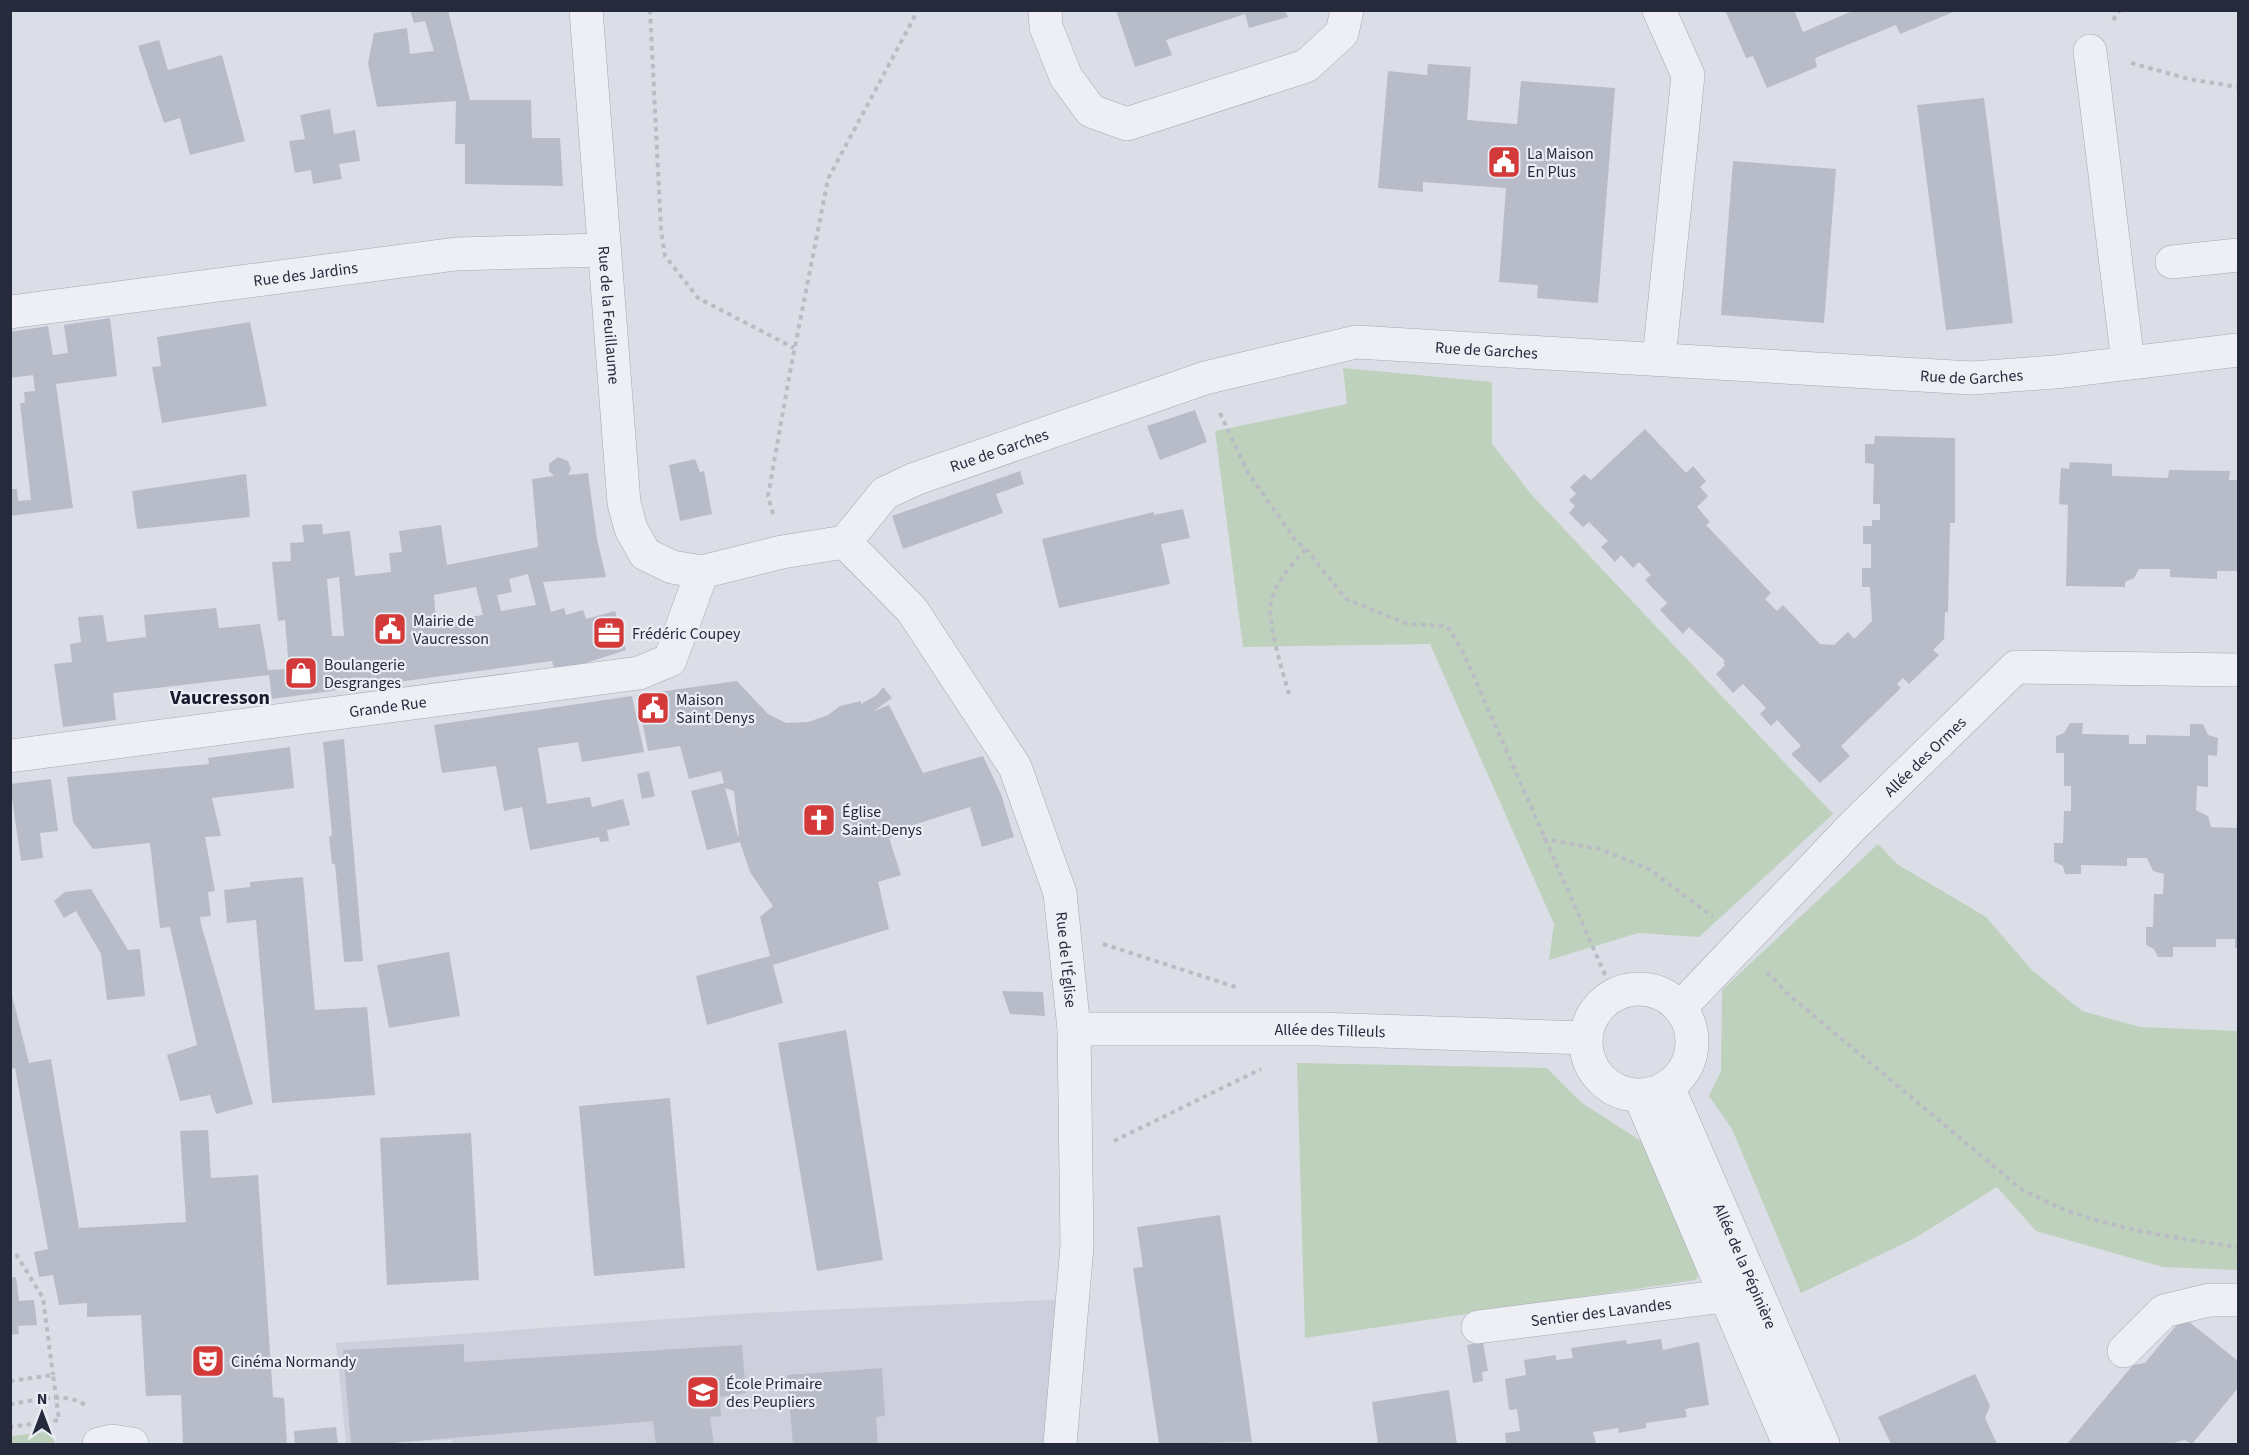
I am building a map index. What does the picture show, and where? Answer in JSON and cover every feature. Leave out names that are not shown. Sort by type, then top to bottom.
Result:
[{"type":"street","name":"Rue de la Feuillaume","points":[[586,10],[624,503],[631,529],[645,554],[672,567],[702,572]]},
{"type":"street","points":[[1045,10],[1046,27],[1066,77],[1091,111],[1127,124],[1306,66],[1342,33],[1347,10]]},
{"type":"street","points":[[1659,10],[1688,75],[1659,359]]},
{"type":"street","points":[[2090,51],[2128,363]]},
{"type":"street","name":"Rue des Jardins","points":[[10,312],[456,254],[604,250]]},
{"type":"street","points":[[2172,262],[2238,255]]},
{"type":"street","name":"Rue de Garches","points":[[845,542],[885,493],[915,478],[1205,378],[1356,342],[1972,378],[2238,351]]},
{"type":"street","points":[[702,572],[782,552],[845,542]]},
{"type":"street","name":"Rue de l'Église","points":[[845,542],[912,610],[1015,767],[1060,893],[1074,1029],[1077,1246],[1060,1444]]},
{"type":"street","name":"Grande Rue","points":[[10,756],[639,673],[670,660],[702,572]]},
{"type":"street","name":"Allée des Ormes","points":[[1680,1008],[1852,827],[2016,667],[2238,670]]},
{"type":"street","points":[[1631,990],[1649,990],[1666,997],[1680,1008],[1689,1023],[1692,1041],[1690,1059],[1681,1075],[1654,1091],[1618,1090],[1600,1079],[1592,1067],[1586,1038],[1591,1021],[1600,1006],[1614,995],[1631,990]]},
{"type":"street","name":"Allée des Tilleuls","points":[[1074,1029],[1319,1029],[1586,1038]]},
{"type":"street","name":"Allée de la Pépinière","points":[[1654,1091],[1739,1292],[1789,1444]]},
{"type":"street","name":"Allée de la Pépinière","points":[[1739,1292],[1822,1444]]},
{"type":"street","name":"Sentier des Lavandes","points":[[1478,1327],[1739,1292]]},
{"type":"street","points":[[2124,1351],[2164,1311],[2209,1300],[2238,1300]]},
{"type":"path","points":[[650,10],[664,256],[698,298],[794,348]]},
{"type":"path","points":[[782,552],[768,496],[794,348],[828,179],[918,10]]},
{"type":"path","points":[[2120,10],[2090,51],[2189,79],[2238,87]]},
{"type":"path","points":[[1205,378],[1247,471],[1296,541],[1306,549],[1346,599],[1408,624],[1447,626],[1462,650],[1543,839],[1614,995]]},
{"type":"path","points":[[1289,694],[1273,631],[1271,600],[1286,572],[1306,549]]},
{"type":"path","points":[[1543,839],[1600,849],[1649,869],[1707,910],[1789,995],[2021,1189],[2064,1209],[2116,1224],[2238,1247]]},
{"type":"path","points":[[10,1427],[59,1420],[43,1298],[16,1254]]},
{"type":"path","points":[[10,1381],[53,1376]]},
{"type":"path","points":[[10,1404],[70,1398],[84,1404],[106,1427],[114,1443]]},
{"type":"shaded area","name":"École Primaire des Peupliers","points":[[1073,1299],[1060,1444],[452,1444],[452,1440],[346,1444],[336,1343],[751,1313]]},
{"type":"green space","points":[[1343,368],[1492,382],[1492,444],[1531,494],[1833,814],[1699,937],[1638,933],[1549,960],[1554,924],[1430,644],[1243,647],[1215,431],[1347,404]]},
{"type":"green space","points":[[1878,844],[1897,864],[1986,917],[2032,970],[2082,1011],[2140,1027],[2238,1031],[2238,1270],[2163,1267],[2036,1231],[1997,1187],[1915,1238],[1801,1293],[1732,1129],[1709,1096],[1721,1071],[1722,990]]},
{"type":"green space","points":[[1297,1063],[1547,1068],[1582,1103],[1652,1148],[1702,1265],[1696,1280],[1305,1338]]},
{"type":"green space","points":[[54,1431],[54,1444],[11,1444],[11,1436]]},
{"type":"building","points":[[410,10],[448,10],[470,100],[531,100],[532,138],[560,138],[563,186],[465,184],[465,144],[455,144],[456,101],[377,107],[368,63],[374,33],[407,28],[410,54],[434,51],[425,21],[414,23]]},
{"type":"building","points":[[1116,10],[1285,10],[1288,17],[1249,28],[1245,14],[1166,40],[1172,55],[1135,67]]},
{"type":"building","points":[[1725,10],[1794,10],[1803,32],[1855,10],[1956,11],[1900,34],[1896,25],[1815,58],[1817,67],[1767,88],[1753,56],[1746,58]]},
{"type":"building","points":[[159,40],[168,70],[222,55],[245,141],[190,155],[180,118],[164,123],[138,46]]},
{"type":"building","points":[[1428,64],[1471,67],[1467,120],[1517,124],[1521,81],[1615,88],[1598,303],[1537,298],[1538,285],[1499,282],[1506,188],[1423,182],[1423,192],[1378,188],[1388,71],[1427,75]]},
{"type":"building","points":[[1984,98],[2013,323],[1946,330],[1917,105]]},
{"type":"building","points":[[330,109],[334,134],[355,130],[360,161],[339,164],[342,179],[313,184],[311,170],[295,173],[289,141],[305,139],[300,115]]},
{"type":"building","points":[[1733,161],[1836,169],[1824,323],[1721,315]]},
{"type":"building","points":[[110,318],[117,376],[56,384],[73,508],[10,516],[10,489],[17,489],[18,501],[31,500],[20,403],[25,403],[24,392],[35,391],[33,375],[10,378],[10,332],[48,326],[53,355],[68,353],[64,325]]},
{"type":"building","points":[[250,322],[267,406],[162,423],[152,367],[161,366],[157,337]]},
{"type":"building","points":[[1195,410],[1207,442],[1160,460],[1147,426]]},
{"type":"building","points":[[1645,429],[1686,473],[1693,466],[1706,481],[1700,487],[1708,496],[1697,507],[1710,522],[1706,525],[1771,593],[1765,599],[1777,611],[1783,605],[1820,644],[1834,645],[1848,632],[1854,639],[1872,621],[1870,587],[1862,587],[1862,568],[1871,568],[1871,544],[1863,544],[1863,526],[1872,526],[1872,520],[1880,520],[1880,504],[1873,504],[1874,464],[1865,463],[1865,444],[1874,444],[1875,436],[1955,438],[1955,523],[1950,523],[1948,612],[1945,612],[1944,639],[1933,650],[1939,655],[1909,684],[1903,678],[1897,684],[1901,688],[1841,746],[1850,756],[1820,783],[1791,754],[1801,746],[1777,720],[1771,726],[1760,714],[1766,708],[1743,684],[1733,693],[1716,674],[1725,665],[1723,663],[1725,661],[1689,627],[1683,634],[1660,610],[1667,603],[1645,580],[1651,575],[1639,562],[1633,568],[1621,555],[1615,562],[1601,547],[1608,541],[1589,522],[1583,527],[1569,513],[1575,506],[1569,500],[1576,494],[1570,487],[1584,474],[1591,480]]},
{"type":"building","points":[[558,457],[568,461],[571,469],[568,475],[588,473],[597,539],[606,577],[543,582],[551,612],[564,608],[566,615],[583,610],[586,619],[615,611],[626,650],[555,673],[552,661],[272,699],[269,675],[113,693],[116,720],[63,727],[54,664],[72,662],[70,644],[81,642],[78,617],[103,615],[107,642],[146,637],[144,615],[216,608],[219,628],[260,624],[268,670],[289,669],[285,620],[278,621],[272,562],[291,561],[290,543],[304,542],[302,525],[322,524],[323,534],[350,531],[355,576],[391,572],[389,553],[402,552],[399,531],[441,525],[447,565],[538,547],[532,479],[554,476],[549,471],[549,464]],"holes":[[[528,574],[536,605],[501,611],[497,595],[512,592],[509,579]],[[339,577],[344,636],[332,636],[327,579]],[[476,587],[483,615],[436,622],[434,595]]]},
{"type":"building","points":[[695,459],[700,472],[704,471],[712,514],[680,521],[669,465]]},
{"type":"building","points":[[2070,462],[2112,464],[2112,476],[2168,478],[2169,470],[2230,471],[2229,480],[2238,480],[2238,571],[2217,571],[2217,579],[2170,577],[2170,569],[2139,569],[2134,578],[2125,582],[2125,587],[2066,586],[2068,505],[2059,504],[2061,468],[2069,469]]},
{"type":"building","points":[[1020,471],[1024,484],[996,494],[1003,513],[903,549],[892,516]]},
{"type":"building","points":[[246,474],[250,517],[137,529],[132,491]]},
{"type":"building","points":[[1183,509],[1190,538],[1161,544],[1170,584],[1059,608],[1042,539],[1154,512],[1154,515]]},
{"type":"building","name":"Église Saint-Denys","points":[[737,681],[768,714],[786,723],[808,722],[828,715],[840,706],[861,701],[861,704],[877,695],[883,687],[892,698],[874,711],[889,705],[923,773],[983,756],[1001,794],[1014,837],[982,847],[970,807],[907,827],[908,831],[889,838],[901,875],[878,882],[889,929],[773,965],[783,1003],[707,1025],[696,976],[770,956],[760,917],[773,906],[750,872],[740,842],[707,850],[691,791],[724,783],[721,771],[689,779],[680,746],[648,751],[637,695]],"holes":[[[725,788],[734,791],[739,836]]]},
{"type":"building","points":[[632,696],[644,752],[582,762],[578,742],[538,748],[547,804],[590,797],[592,807],[623,799],[630,825],[607,830],[609,841],[600,842],[599,837],[530,850],[522,807],[504,811],[496,766],[442,773],[434,725]]},
{"type":"building","points":[[2070,723],[2083,723],[2082,734],[2129,735],[2129,744],[2146,744],[2146,735],[2190,736],[2190,724],[2203,724],[2208,735],[2218,738],[2217,756],[2208,755],[2208,787],[2197,786],[2196,810],[2208,816],[2211,827],[2236,828],[2238,814],[2238,948],[2235,948],[2235,939],[2216,939],[2216,947],[2173,947],[2173,957],[2158,957],[2154,949],[2146,945],[2146,927],[2153,927],[2154,894],[2163,894],[2164,874],[2153,871],[2147,858],[2127,858],[2127,866],[2081,865],[2081,874],[2065,874],[2063,866],[2054,862],[2054,843],[2063,843],[2064,811],[2071,811],[2071,786],[2064,786],[2064,753],[2056,753],[2056,736],[2064,733]]},
{"type":"building","points":[[344,739],[363,961],[344,962],[335,864],[332,864],[329,837],[332,835],[323,742]]},
{"type":"building","points":[[290,747],[294,788],[212,798],[221,836],[205,837],[215,891],[208,892],[211,916],[200,917],[253,1104],[216,1114],[210,1095],[180,1101],[167,1055],[197,1045],[170,927],[160,928],[150,843],[93,849],[73,822],[67,777],[209,764],[208,758]]},
{"type":"building","points":[[649,771],[655,796],[642,799],[637,774]]},
{"type":"building","points":[[51,779],[58,831],[40,833],[43,858],[21,861],[10,784]]},
{"type":"building","points":[[303,877],[315,1010],[367,1007],[375,1095],[272,1103],[256,920],[227,923],[224,890],[250,887],[250,882]]},
{"type":"building","points":[[91,889],[128,950],[140,949],[145,996],[107,1000],[101,954],[76,911],[64,918],[54,901],[65,892]]},
{"type":"building","points":[[449,952],[460,1016],[389,1028],[377,965]]},
{"type":"building","points":[[11,991],[29,1063],[51,1059],[79,1228],[186,1222],[180,1131],[208,1130],[211,1178],[258,1175],[273,1397],[284,1398],[287,1444],[183,1444],[181,1395],[146,1396],[141,1315],[87,1317],[87,1303],[59,1305],[53,1275],[39,1277],[34,1252],[48,1249],[15,1068],[10,1069]]},
{"type":"building","points":[[1002,991],[1043,992],[1045,1016],[1010,1014]]},
{"type":"building","points":[[846,1030],[883,1260],[817,1271],[778,1043]]},
{"type":"building","points":[[670,1098],[685,1268],[594,1276],[579,1106]]},
{"type":"building","points":[[471,1133],[479,1280],[387,1285],[380,1138]]},
{"type":"building","points":[[1220,1215],[1252,1442],[1159,1444],[1133,1268],[1143,1267],[1137,1227]]},
{"type":"building","points":[[16,1277],[19,1301],[34,1300],[37,1325],[18,1326],[19,1334],[10,1335],[10,1278]]},
{"type":"building","points":[[2183,1317],[2238,1361],[2238,1388],[2192,1444],[2184,1440],[2171,1444],[2067,1444],[2133,1365],[2145,1363]]},
{"type":"building","points":[[1661,1339],[1663,1350],[1699,1342],[1709,1405],[1685,1409],[1687,1417],[1646,1423],[1646,1428],[1619,1433],[1618,1428],[1593,1432],[1596,1444],[1506,1444],[1505,1433],[1520,1431],[1517,1409],[1509,1410],[1505,1379],[1526,1375],[1524,1360],[1556,1355],[1556,1360],[1573,1358],[1571,1348],[1626,1340],[1627,1344]]},
{"type":"building","points":[[1483,1342],[1488,1371],[1482,1372],[1483,1381],[1473,1383],[1467,1345]]},
{"type":"building","points":[[464,1344],[464,1362],[742,1345],[746,1393],[720,1397],[721,1416],[710,1417],[714,1444],[656,1444],[653,1421],[381,1444],[351,1444],[343,1350]]},
{"type":"building","points":[[882,1368],[885,1416],[876,1417],[878,1444],[793,1444],[787,1375]]},
{"type":"building","points":[[1975,1374],[1990,1406],[1985,1418],[1997,1444],[1891,1444],[1878,1417]]},
{"type":"building","points":[[1449,1390],[1457,1444],[1378,1444],[1372,1402]]},
{"type":"building","points":[[336,1427],[338,1444],[295,1444],[294,1431]]},
{"type":"place","name":"La Maison En Plus","points":[[1504,162]]},
{"type":"place","name":"Mairie de Vaucresson","points":[[390,629]]},
{"type":"place","name":"Frédéric Coupey","points":[[609,633]]},
{"type":"place","name":"Boulangerie Desgranges","points":[[301,673]]},
{"type":"place","name":"Maison Saint Denys","points":[[653,708]]},
{"type":"place","name":"Église Saint-Denys","points":[[819,820]]},
{"type":"place","name":"Cinéma Normandy","points":[[208,1361]]},
{"type":"place","name":"École Primaire des Peupliers","points":[[703,1392]]},
{"type":"district","name":"Vaucresson","points":[[220,697]]}]
